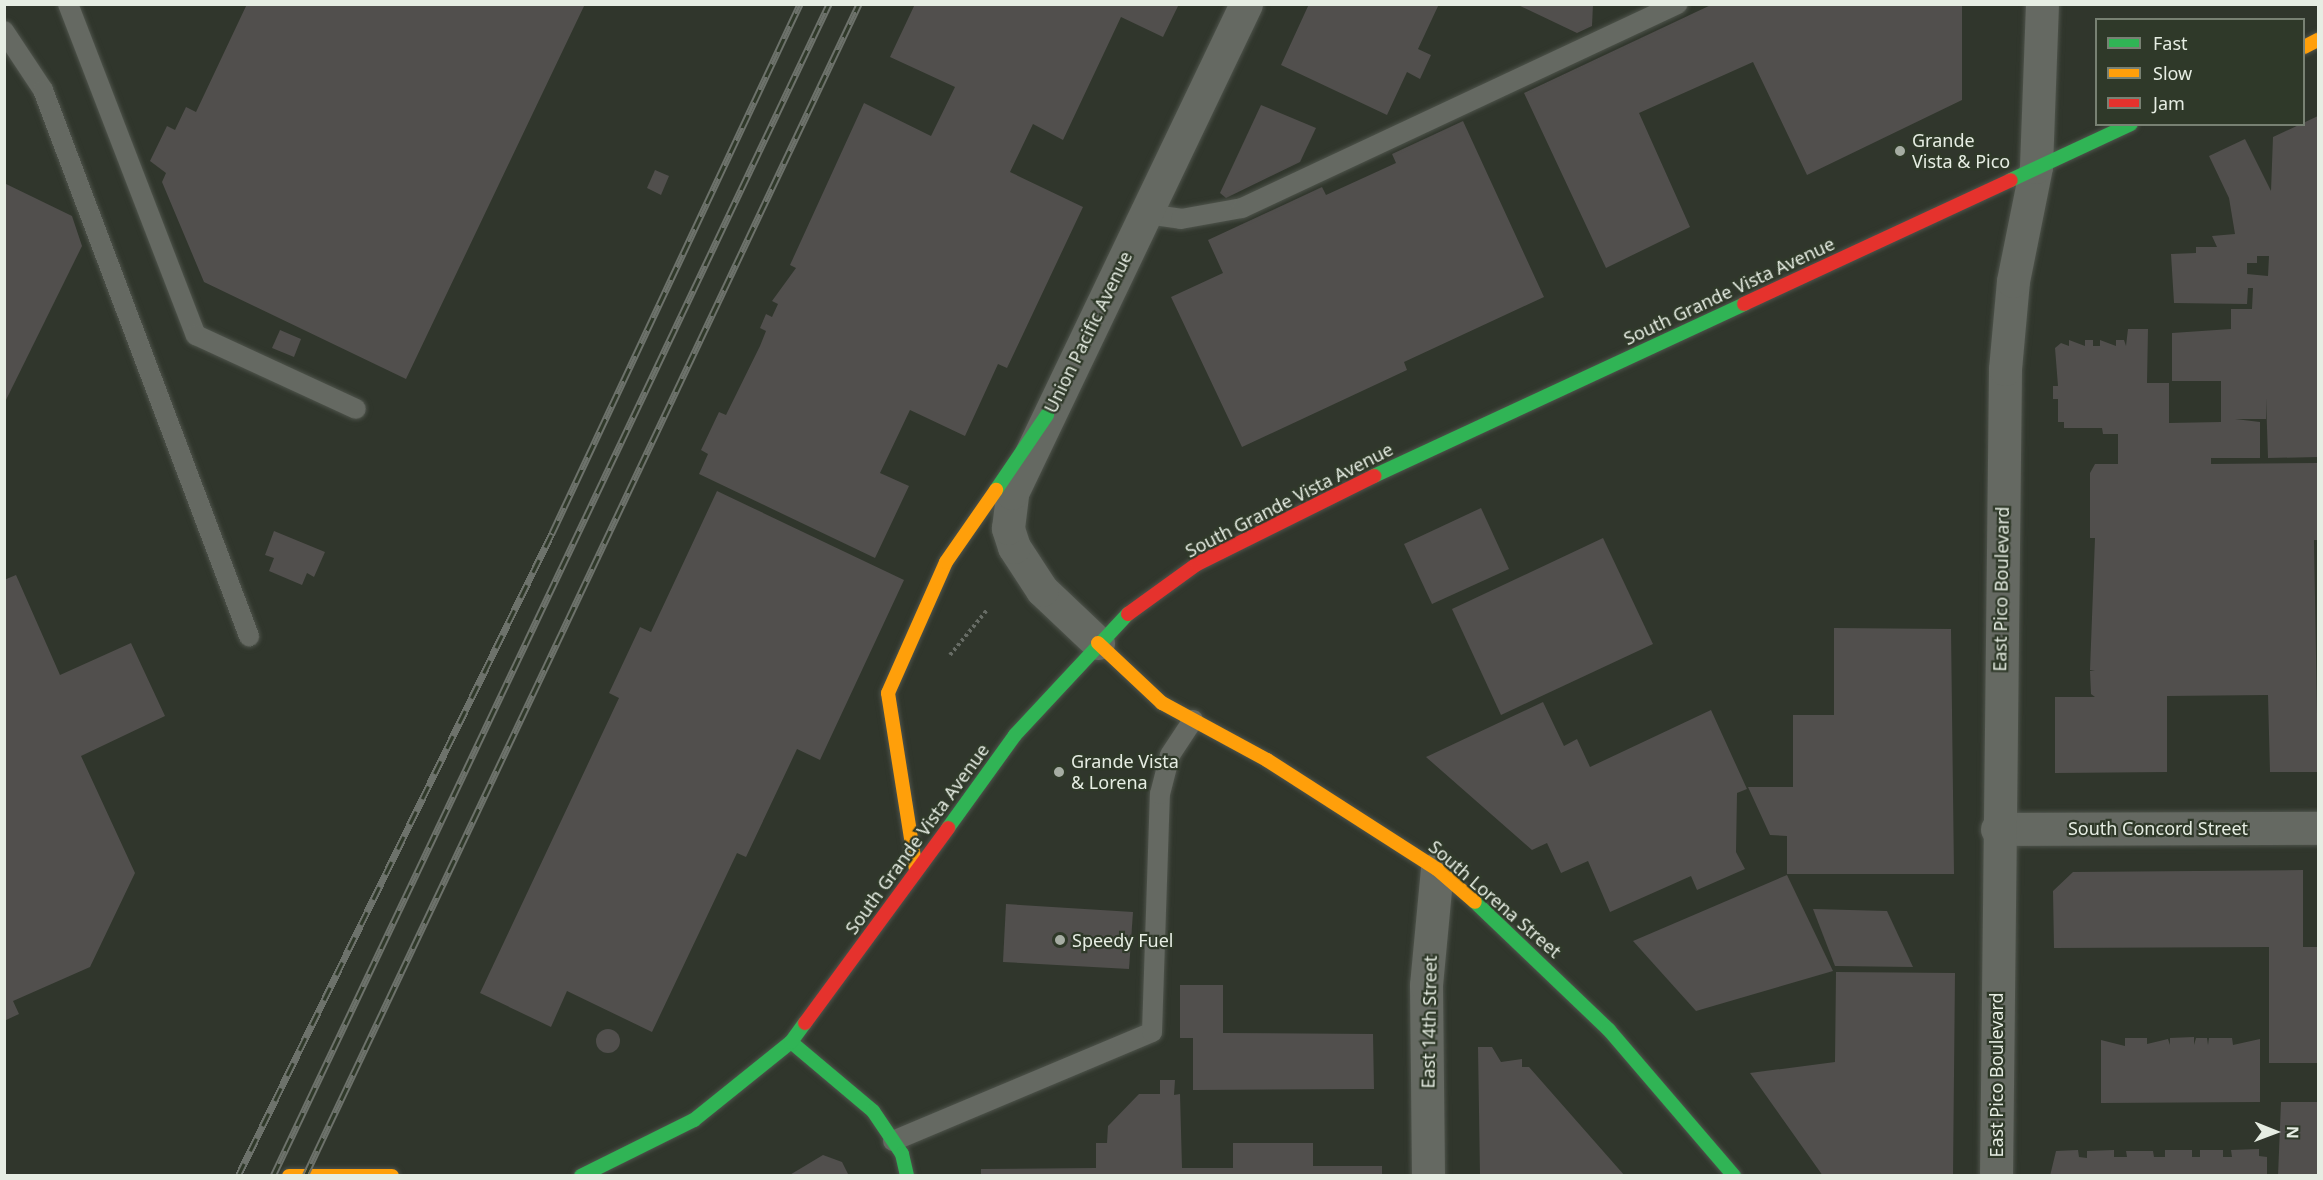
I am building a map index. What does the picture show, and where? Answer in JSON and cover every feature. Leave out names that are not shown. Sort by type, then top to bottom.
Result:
[{"type":"main road","points":[[2305,47],[2319,40]]},
{"type":"main road","name":"South Grande Vista Avenue","points":[[580,1176],[611,1170],[694,1120],[792,1042],[1015,735],[1098,643],[1197,564],[2036,167],[2128,126]]},
{"type":"main road","points":[[916,870],[888,693],[946,562],[1047,415]]},
{"type":"main road","name":"South Lorena Street","points":[[1098,643],[1162,703],[1437,869],[1535,954],[1609,1030],[1734,1176]]},
{"type":"main road","points":[[792,1042],[873,1111],[893,1141],[907,1176]]},
{"type":"main road","points":[[289,1176],[392,1176]]},
{"type":"street","name":"Union Pacific Avenue","points":[[1098,643],[1042,590],[1008,528],[1012,493],[1047,415],[1147,214],[1246,4]]},
{"type":"street","name":"East Pico Boulevard","points":[[1996,1176],[1997,829],[2005,369],[2013,281],[2036,167],[2042,4]]},
{"type":"street","name":"South Concord Street","points":[[1997,829],[2319,828]]},
{"type":"street","name":"East 14th Street","points":[[1428,1176],[1426,985],[1437,869]]},
{"type":"lane","points":[[68,4],[196,335],[356,409]]},
{"type":"lane","points":[[1147,214],[1181,219],[1242,208],[1678,4]]},
{"type":"lane","points":[[4,31],[43,90],[249,636]]},
{"type":"lane","points":[[893,1141],[1152,1032],[1160,794],[1170,755],[1193,720]]},
{"type":"building","points":[[247,4],[585,4],[406,379],[204,282],[162,182],[166,173],[150,161],[167,126],[175,130],[186,107],[196,112]]},
{"type":"building","points":[[915,4],[1179,4],[1163,37],[1121,17],[1063,140],[1033,124],[1010,172],[1083,207],[1007,368],[998,364],[965,436],[910,410],[880,473],[909,486],[875,558],[699,474],[708,454],[701,450],[719,412],[726,415],[760,346],[766,331],[760,328],[766,314],[772,317],[778,304],[772,301],[796,268],[790,265],[864,103],[931,136],[955,87],[890,57]]},
{"type":"building","points":[[1309,4],[1439,4],[1418,49],[1431,55],[1420,79],[1407,72],[1387,115],[1281,65]]},
{"type":"building","points":[[1516,4],[1593,4],[1592,26],[1577,33]]},
{"type":"building","points":[[1713,4],[1962,4],[1962,100],[1807,175],[1753,62],[1639,113],[1690,227],[1606,268],[1524,93]]},
{"type":"building","points":[[1261,105],[1316,128],[1300,162],[1226,198],[1220,193]]},
{"type":"building","points":[[2318,116],[2318,457],[2268,458],[2266,398],[2266,419],[2235,419],[2260,422],[2260,458],[2211,458],[2211,464],[2318,463],[2318,540],[2314,540],[2318,772],[2270,772],[2268,695],[2167,696],[2167,772],[2055,773],[2055,697],[2095,697],[2091,694],[2090,671],[2095,670],[2090,670],[2095,538],[2090,538],[2090,473],[2095,464],[2118,464],[2118,434],[2103,434],[2102,428],[2064,428],[2064,422],[2058,422],[2058,399],[2053,399],[2053,386],[2058,386],[2055,348],[2061,343],[2069,346],[2069,340],[2085,346],[2085,340],[2093,340],[2093,346],[2100,346],[2100,340],[2116,346],[2116,340],[2124,340],[2126,346],[2128,329],[2148,329],[2147,383],[2169,383],[2169,423],[2221,422],[2221,381],[2172,381],[2172,333],[2231,329],[2231,309],[2252,309],[2253,288],[2248,288],[2247,304],[2174,303],[2171,254],[2196,253],[2196,247],[2217,247],[2212,236],[2235,234],[2229,198],[2209,156],[2245,139],[2271,191],[2273,137],[2297,126],[2305,126],[2305,122]],"holes":[[[2257,256],[2269,256],[2268,276],[2247,274],[2247,263],[2257,263]]]},
{"type":"building","points":[[1463,121],[1544,297],[1404,362],[1407,370],[1242,447],[1171,297],[1223,273],[1208,240],[1322,187],[1326,195],[1396,163],[1392,154]]},
{"type":"building","points":[[655,170],[669,176],[661,195],[647,188]]},
{"type":"building","points":[[4,183],[72,216],[82,246],[4,404]]},
{"type":"building","points":[[280,330],[301,339],[294,357],[272,348]]},
{"type":"building","points":[[717,491],[904,580],[820,760],[797,749],[746,857],[737,853],[652,1032],[567,991],[551,1027],[480,993],[619,698],[609,693],[640,627],[651,632]]},
{"type":"building","points":[[1481,508],[1509,569],[1432,604],[1404,544]]},
{"type":"building","points":[[274,531],[325,552],[314,577],[307,573],[302,585],[269,571],[274,558],[265,555]]},
{"type":"building","points":[[1603,538],[1653,644],[1501,715],[1452,609]]},
{"type":"building","points":[[16,575],[60,675],[131,643],[165,716],[81,756],[135,873],[90,967],[13,1001],[19,1014],[4,1021],[4,580]]},
{"type":"building","points":[[1834,628],[1951,629],[1954,874],[1787,874],[1787,836],[1770,835],[1748,787],[1793,787],[1793,715],[1834,715]]},
{"type":"building","points":[[1543,702],[1564,746],[1577,739],[1590,767],[1711,710],[1747,789],[1737,793],[1736,852],[1745,869],[1697,890],[1691,876],[1610,912],[1588,861],[1561,873],[1547,843],[1532,850],[1426,757]]},
{"type":"building","points":[[2303,870],[2303,947],[2318,947],[2318,1063],[2269,1063],[2269,947],[2054,948],[2053,891],[2073,872]]},
{"type":"building","points":[[1787,875],[1833,971],[1696,1011],[1633,941]]},
{"type":"building","points":[[1006,904],[1133,912],[1129,969],[1003,962]]},
{"type":"building","points":[[1813,909],[1887,911],[1913,967],[1835,966]]},
{"type":"building","points":[[1836,972],[1955,973],[1953,1176],[1823,1176],[1750,1073],[1835,1062]]},
{"type":"building","points":[[1180,985],[1223,985],[1223,1033],[1373,1034],[1374,1089],[1193,1090],[1193,1038],[1180,1038]]},
{"type":"building","points":[[608,1029],[616,1033],[620,1041],[616,1049],[608,1053],[600,1049],[596,1041],[600,1033]]},
{"type":"building","points":[[2194,1037],[2194,1045],[2196,1038],[2207,1038],[2208,1045],[2209,1038],[2232,1038],[2233,1045],[2260,1039],[2260,1102],[2101,1103],[2101,1040],[2125,1046],[2125,1038],[2147,1038],[2147,1044],[2168,1039],[2170,1045],[2170,1038]]},
{"type":"building","points":[[1478,1047],[1492,1047],[1501,1062],[1522,1059],[1522,1067],[1529,1067],[1625,1176],[1480,1176]]},
{"type":"building","points":[[1160,1080],[1175,1080],[1174,1095],[1180,1094],[1182,1168],[1233,1168],[1233,1143],[1313,1143],[1313,1166],[1382,1166],[1382,1176],[981,1176],[981,1169],[1096,1168],[1096,1143],[1107,1143],[1108,1126],[1139,1094],[1160,1094]]},
{"type":"building","points":[[2281,1102],[2318,1102],[2318,1176],[2278,1176]]},
{"type":"building","points":[[2259,1149],[2259,1156],[2267,1157],[2267,1176],[2050,1176],[2056,1151],[2078,1150],[2079,1157],[2087,1158],[2087,1151],[2114,1150],[2114,1157],[2127,1157],[2126,1151],[2153,1151],[2154,1157],[2165,1157],[2165,1150],[2192,1150],[2192,1157],[2200,1157],[2200,1150],[2223,1150],[2223,1157],[2232,1157],[2231,1150]]},
{"type":"building","points":[[823,1155],[842,1162],[849,1176],[788,1176]]},
{"type":"railway","points":[[238,1176],[552,533],[800,4]]},
{"type":"railway","points":[[273,1176],[829,4]]},
{"type":"railway","points":[[305,1176],[859,4]]},
{"type":"traffic: fast","points":[[2011,180],[2127,126]]},
{"type":"traffic: fast","points":[[1374,476],[1744,304]]},
{"type":"traffic: fast","points":[[996,490],[1047,415]]},
{"type":"traffic: fast","points":[[948,828],[1015,735],[1128,614]]},
{"type":"traffic: fast","points":[[1475,902],[1609,1030],[1734,1176]]},
{"type":"traffic: fast","points":[[581,1176],[694,1120],[791,1042],[805,1023]]},
{"type":"traffic: fast","points":[[791,1042],[873,1111],[902,1154],[907,1176]]},
{"type":"traffic: slow","points":[[2305,46],[2318,40]]},
{"type":"traffic: slow","points":[[916,870],[888,693],[946,562],[996,490]]},
{"type":"traffic: slow","points":[[1098,643],[1162,703],[1267,760],[1437,869],[1475,902]]},
{"type":"traffic: slow","points":[[289,1176],[392,1176]]},
{"type":"traffic: jam","points":[[1744,304],[2011,180]]},
{"type":"traffic: jam","points":[[1128,614],[1197,564],[1374,476]]},
{"type":"traffic: jam","points":[[805,1023],[948,828]]},
{"type":"place","name":"Grande Vista & Pico","points":[[1900,151]]},
{"type":"place","name":"Grande Vista & Lorena","points":[[1059,772]]},
{"type":"place","name":"Speedy Fuel","points":[[1060,940]]}]
